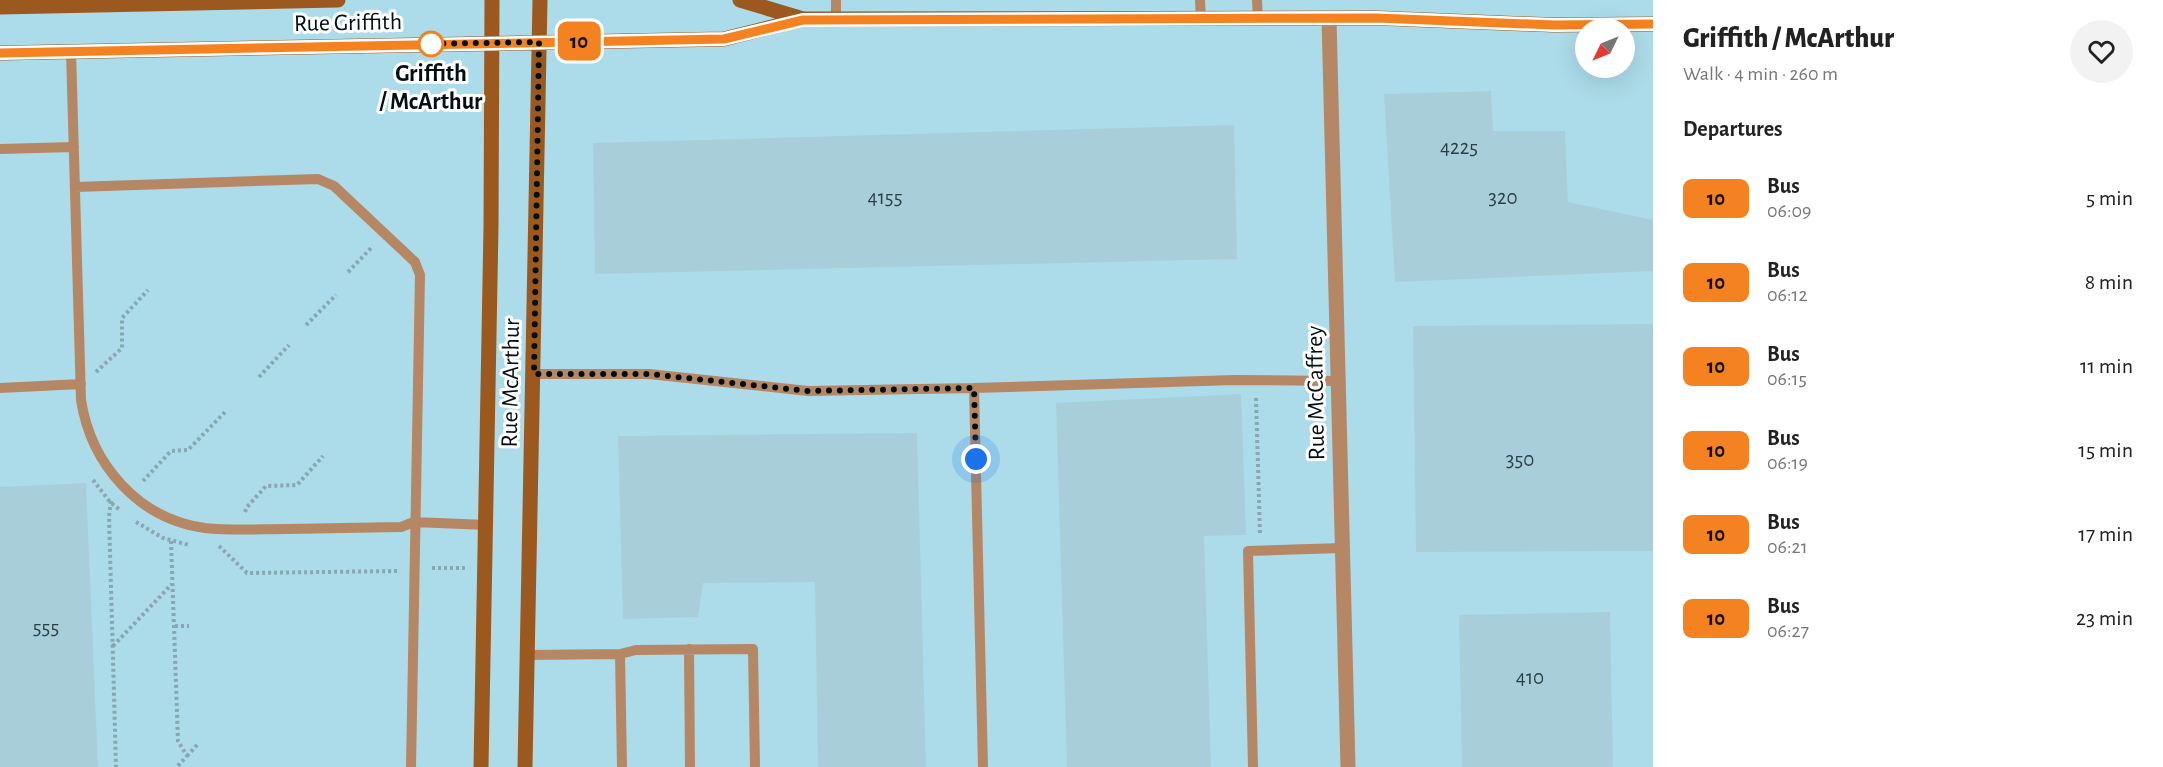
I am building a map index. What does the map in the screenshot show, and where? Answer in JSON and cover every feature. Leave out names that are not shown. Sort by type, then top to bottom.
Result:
[{"type":"street","name":"Rue Griffith","points":[[0,7],[105,2],[338,0]]},
{"type":"street","name":"Rue McArthur","points":[[481,767],[487,525],[492,0]]},
{"type":"street","name":"Rue McArthur","points":[[525,767],[540,0]]},
{"type":"street","name":"Rue Griffith","points":[[740,0],[803,20]]},
{"type":"street","name":"Rue Griffith","points":[[0,53],[724,39],[803,20],[836,19],[1419,19],[1554,25],[1653,24]]},
{"type":"street","name":"Rue McCaffrey","points":[[1329,19],[1348,767]]},
{"type":"lane","points":[[836,0],[836,19]]},
{"type":"lane","points":[[1200,0],[1201,20]]},
{"type":"lane","points":[[1257,0],[1258,20]]},
{"type":"lane","points":[[71,51],[81,400],[86,425],[96,450],[111,474],[132,495],[162,515],[183,523],[224,529],[401,527],[414,522],[487,525]]},
{"type":"lane","points":[[0,149],[74,147]]},
{"type":"lane","points":[[75,188],[318,179],[334,186],[415,262],[420,275],[411,767]]},
{"type":"lane","points":[[534,374],[649,374],[808,391],[1235,380],[1338,381]]},
{"type":"lane","points":[[0,388],[81,384]]},
{"type":"lane","points":[[974,388],[983,767]]},
{"type":"lane","points":[[1253,767],[1248,551],[1342,548]]},
{"type":"lane","points":[[689,649],[690,767]]},
{"type":"lane","points":[[528,655],[620,654],[636,650],[753,649],[756,767]]},
{"type":"lane","points":[[620,654],[622,767]]},
{"type":"path","points":[[348,272],[385,233]]},
{"type":"path","points":[[102,368],[122,348],[122,318],[148,290]]},
{"type":"path","points":[[306,325],[336,295]]},
{"type":"path","points":[[259,377],[289,345]]},
{"type":"path","points":[[1256,396],[1260,533]]},
{"type":"path","points":[[140,484],[171,451],[188,450],[227,410]]},
{"type":"path","points":[[247,507],[266,486],[297,485],[323,456]]},
{"type":"path","points":[[110,502],[115,499]]},
{"type":"path","points":[[110,502],[125,514]]},
{"type":"path","points":[[110,502],[116,767]]},
{"type":"path","points":[[133,520],[163,538],[183,544],[199,545]]},
{"type":"path","points":[[171,541],[178,741],[187,756]]},
{"type":"path","points":[[217,544],[247,573],[399,571]]},
{"type":"path","points":[[429,568],[469,568]]},
{"type":"path","points":[[113,646],[173,583]]},
{"type":"path","points":[[175,626],[189,626]]},
{"type":"path","points":[[177,767],[198,744]]},
{"type":"shaded area","points":[[0,0],[1653,0],[1653,767],[0,767]]},
{"type":"building","points":[[1491,91],[1493,131],[1565,131],[1568,202],[1653,220],[1653,271],[1395,282],[1384,94]]},
{"type":"building","points":[[1234,125],[1237,259],[595,274],[593,143]]},
{"type":"building","points":[[1653,324],[1653,551],[1416,552],[1413,326]]},
{"type":"building","points":[[1241,394],[1246,535],[1204,536],[1211,767],[1067,767],[1056,403]]},
{"type":"building","points":[[917,433],[926,767],[818,767],[815,582],[703,583],[698,617],[623,619],[618,436]]},
{"type":"building","points":[[86,483],[98,767],[0,767],[0,487]]},
{"type":"building","points":[[1610,612],[1613,767],[1462,767],[1459,615]]},
{"type":"bus line","name":"10","points":[[0,53],[724,39],[803,20],[1365,20],[1377,18],[1554,25],[1653,24]]},
{"type":"place","name":"Griffith / McArthur","points":[[431,44]]},
{"type":"route","points":[[431,44],[421,44],[472,45],[539,42],[534,374],[649,374],[808,391],[974,388],[976,459]]}]
